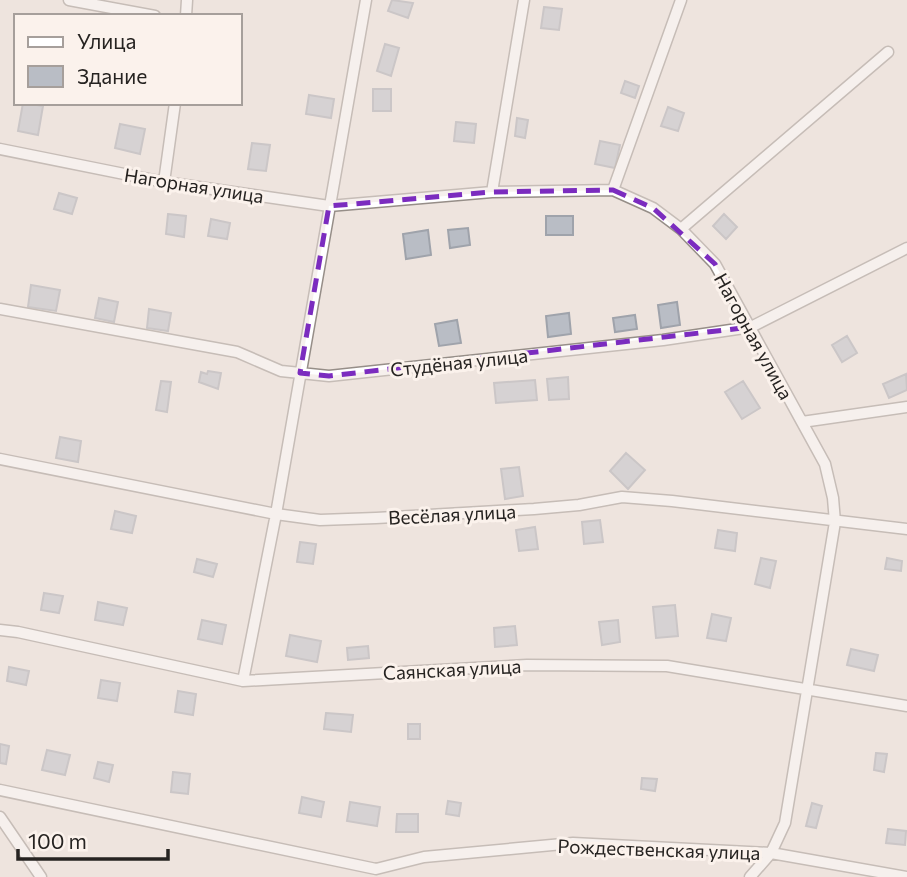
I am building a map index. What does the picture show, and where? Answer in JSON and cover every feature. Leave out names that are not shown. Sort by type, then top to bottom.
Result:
[{"type":"street","points":[[69,0],[144,14]]},
{"type":"street","points":[[243,681],[276,514],[366,0]]},
{"type":"street","points":[[492,192],[524,0]]},
{"type":"street","points":[[614,190],[681,0]]},
{"type":"street","points":[[681,229],[888,52]]},
{"type":"street","points":[[163,182],[174,105]]},
{"type":"street","name":"Нагорная улица","points":[[0,149],[163,182],[330,206],[492,192],[614,190],[653,208],[681,229],[715,264],[751,327],[825,464],[833,498],[835,522],[785,822],[771,853],[750,877]]},
{"type":"street","name":"Студёная улица","points":[[0,309],[237,352],[281,371],[330,376],[663,340],[751,327],[907,248]]},
{"type":"street","points":[[802,422],[907,407]]},
{"type":"street","name":"Весёлая улица","points":[[0,459],[276,514],[320,520],[534,509],[622,498],[672,501],[907,529]]},
{"type":"street","name":"Саянская улица","points":[[0,630],[243,681],[527,665],[667,666],[907,706]]},
{"type":"street","name":"Рождественская улица","points":[[0,790],[376,869],[424,857],[573,843],[771,853],[907,877]]},
{"type":"street","points":[[0,817],[41,877]]},
{"type":"highlighted area","points":[[613,190],[653,208],[715,264],[751,327],[329,376],[300,373],[329,206],[492,192]]},
{"type":"building","points":[[392,0],[413,3],[408,18],[388,11]]},
{"type":"building","points":[[544,7],[562,9],[559,30],[541,28]]},
{"type":"building","points":[[385,44],[399,48],[391,76],[377,71]]},
{"type":"building","points":[[625,81],[639,86],[635,98],[621,93]]},
{"type":"building","points":[[373,89],[391,89],[391,111],[373,111]]},
{"type":"building","points":[[309,95],[334,99],[331,118],[306,114]]},
{"type":"building","points":[[23,105],[43,106],[38,135],[18,131]]},
{"type":"building","points":[[668,107],[684,113],[678,131],[661,126]]},
{"type":"building","points":[[517,118],[528,120],[525,138],[515,136]]},
{"type":"building","points":[[456,122],[476,124],[474,143],[454,141]]},
{"type":"building","points":[[120,124],[145,129],[140,154],[115,148]]},
{"type":"building","points":[[600,141],[620,145],[615,168],[595,164]]},
{"type":"building","points":[[252,143],[270,145],[266,171],[248,169]]},
{"type":"building","points":[[59,193],[77,198],[72,214],[54,209]]},
{"type":"building","points":[[168,214],[186,216],[184,237],[166,234]]},
{"type":"building","points":[[724,214],[737,227],[726,239],[713,226]]},
{"type":"building","points":[[546,216],[573,216],[573,235],[546,235]]},
{"type":"building","points":[[211,219],[230,223],[227,239],[208,236]]},
{"type":"building","points":[[468,228],[470,245],[450,248],[448,230]]},
{"type":"building","points":[[428,230],[431,255],[406,259],[403,234]]},
{"type":"building","points":[[31,285],[60,290],[56,311],[28,307]]},
{"type":"building","points":[[99,298],[118,302],[114,322],[95,318]]},
{"type":"building","points":[[677,302],[680,325],[661,328],[658,305]]},
{"type":"building","points":[[149,309],[171,313],[168,331],[147,328]]},
{"type":"building","points":[[569,313],[571,334],[548,337],[546,316]]},
{"type":"building","points":[[635,315],[637,329],[615,332],[613,318]]},
{"type":"building","points":[[457,320],[461,343],[439,346],[435,324]]},
{"type":"building","points":[[847,336],[857,353],[842,362],[832,345]]},
{"type":"building","points":[[208,371],[221,373],[218,389],[199,382],[201,372],[207,374]]},
{"type":"building","points":[[906,374],[907,390],[889,398],[883,384]]},
{"type":"building","points":[[568,377],[569,399],[549,400],[547,379]]},
{"type":"building","points":[[535,380],[537,400],[496,403],[494,383]]},
{"type":"building","points":[[161,381],[171,382],[167,412],[156,410]]},
{"type":"building","points":[[743,381],[760,408],[742,419],[725,392]]},
{"type":"building","points":[[60,437],[81,441],[78,462],[56,458]]},
{"type":"building","points":[[626,453],[645,470],[628,489],[610,471]]},
{"type":"building","points":[[519,467],[523,496],[505,499],[501,469]]},
{"type":"building","points":[[115,511],[136,516],[132,533],[111,529]]},
{"type":"building","points":[[600,520],[603,542],[584,544],[582,522]]},
{"type":"building","points":[[535,527],[538,549],[519,551],[516,530]]},
{"type":"building","points":[[718,530],[737,533],[735,551],[715,548]]},
{"type":"building","points":[[300,542],[316,544],[313,564],[297,562]]},
{"type":"building","points":[[761,558],[776,561],[770,588],[755,584]]},
{"type":"building","points":[[887,558],[902,561],[901,571],[885,569]]},
{"type":"building","points":[[197,559],[217,564],[213,577],[194,572]]},
{"type":"building","points":[[44,593],[63,596],[59,613],[41,610]]},
{"type":"building","points":[[98,602],[127,608],[123,625],[95,620]]},
{"type":"building","points":[[675,605],[678,636],[656,638],[653,607]]},
{"type":"building","points":[[712,614],[731,618],[726,641],[707,638]]},
{"type":"building","points":[[202,620],[226,625],[222,644],[198,639]]},
{"type":"building","points":[[618,620],[620,642],[602,645],[599,622]]},
{"type":"building","points":[[515,626],[517,645],[495,647],[494,628]]},
{"type":"building","points":[[290,635],[321,641],[317,662],[286,656]]},
{"type":"building","points":[[368,646],[369,658],[348,660],[347,648]]},
{"type":"building","points":[[851,649],[878,655],[874,671],[847,665]]},
{"type":"building","points":[[9,667],[29,671],[26,685],[7,681]]},
{"type":"building","points":[[101,680],[120,683],[117,701],[98,698]]},
{"type":"building","points":[[178,691],[196,694],[193,715],[175,712]]},
{"type":"building","points":[[326,713],[353,715],[351,732],[324,729]]},
{"type":"building","points":[[408,724],[420,724],[420,739],[408,739]]},
{"type":"building","points":[[0,744],[9,746],[6,764],[0,763]]},
{"type":"building","points":[[47,750],[70,755],[65,775],[42,770]]},
{"type":"building","points":[[876,753],[887,754],[884,772],[874,770]]},
{"type":"building","points":[[98,762],[113,765],[109,782],[94,778]]},
{"type":"building","points":[[173,772],[190,774],[188,794],[171,792]]},
{"type":"building","points":[[642,778],[657,779],[655,791],[641,789]]},
{"type":"building","points":[[302,797],[324,802],[321,817],[299,813]]},
{"type":"building","points":[[448,801],[461,803],[459,816],[446,814]]},
{"type":"building","points":[[350,802],[380,807],[377,826],[347,821]]},
{"type":"building","points":[[812,803],[822,806],[816,828],[806,826]]},
{"type":"building","points":[[397,814],[418,814],[418,832],[396,832]]},
{"type":"building","points":[[888,829],[906,831],[905,845],[886,843]]}]
